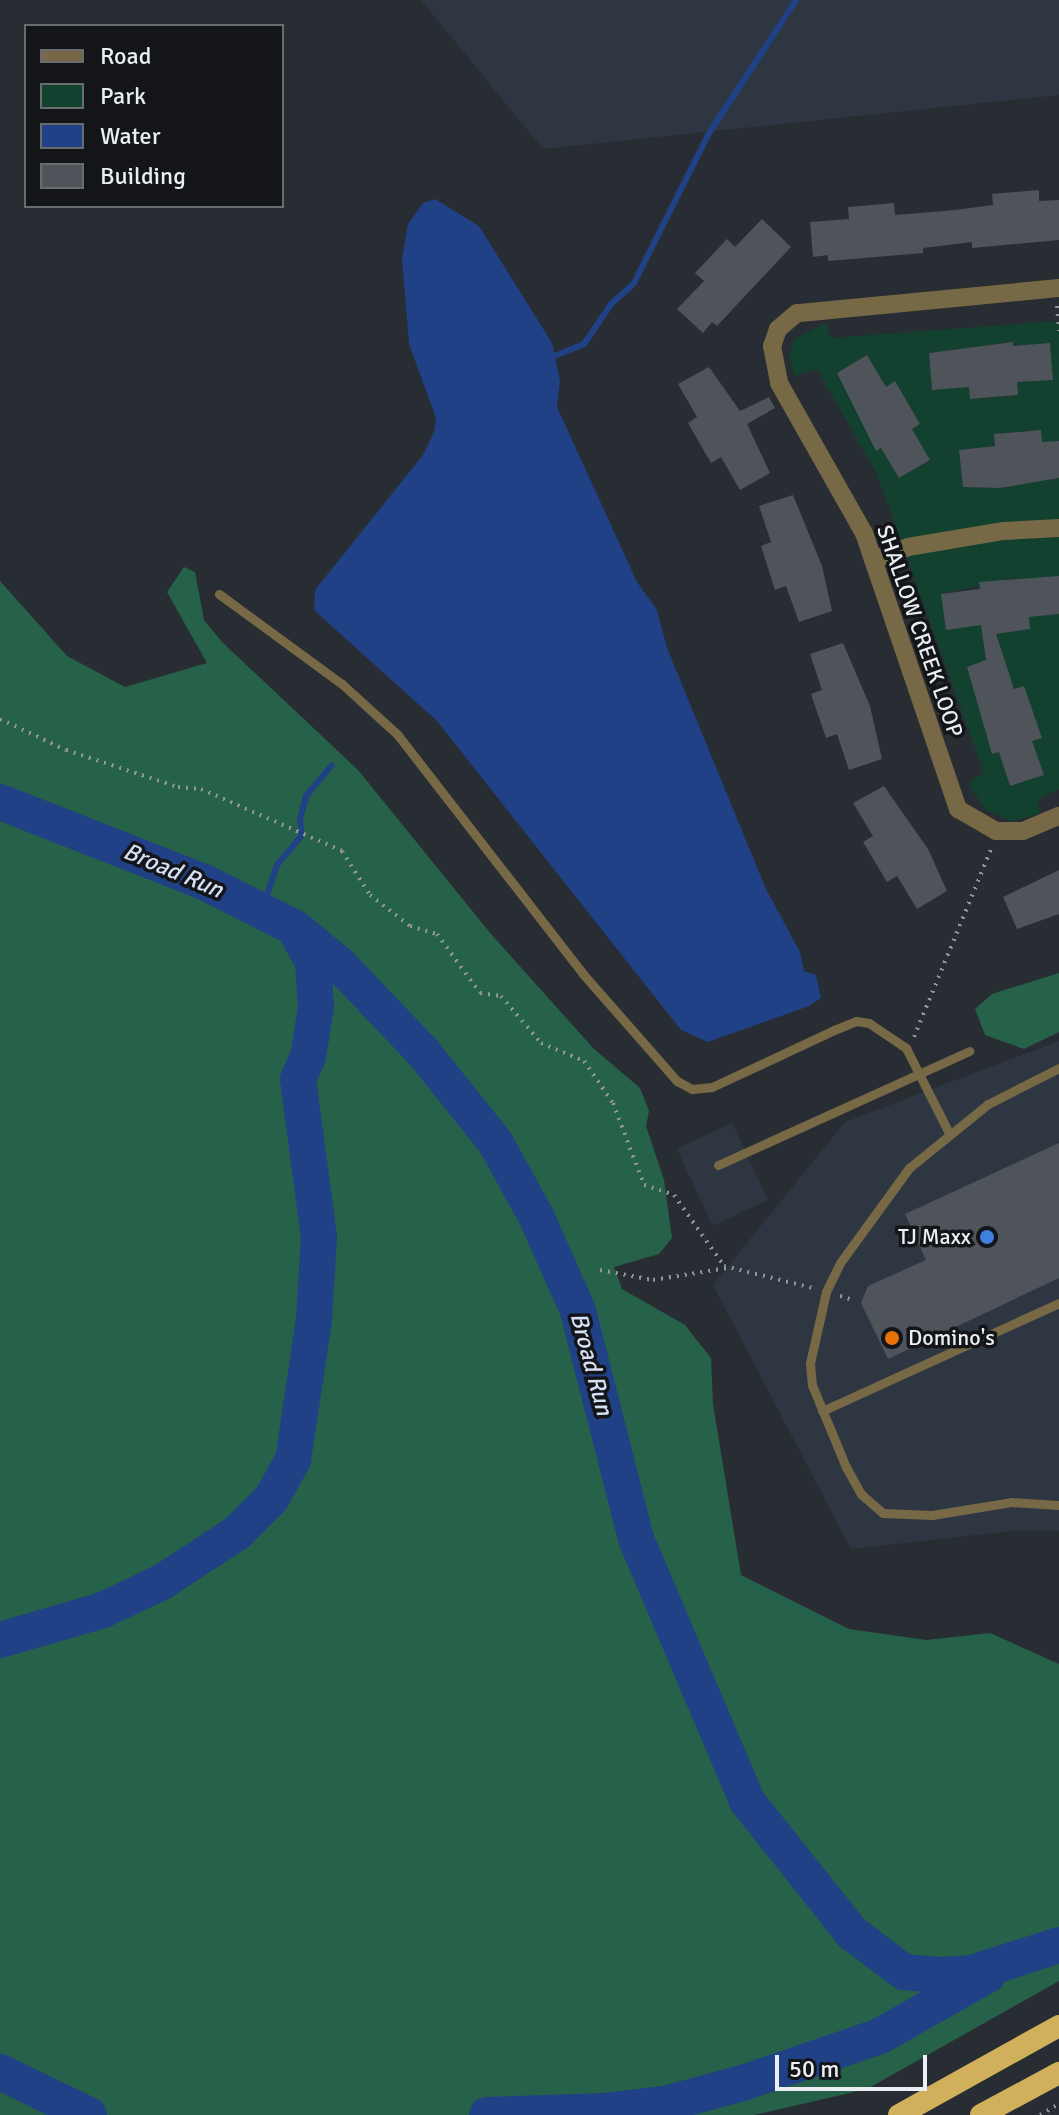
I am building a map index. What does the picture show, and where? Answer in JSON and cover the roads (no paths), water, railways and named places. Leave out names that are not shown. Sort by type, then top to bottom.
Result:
[{"type":"highway","points":[[899,2115],[1059,2026]]},
{"type":"highway","points":[[981,2115],[1059,2073]]},
{"type":"street","name":"SHALLOW CREEK LOOP","points":[[1057,288],[797,313],[778,329],[772,346],[779,383],[864,533],[949,793],[975,822],[996,831],[1023,831],[1059,816]]},
{"type":"street","points":[[873,560],[921,545],[1059,528]]},
{"type":"lane","points":[[219,594],[342,684],[397,734],[583,974],[677,1081],[692,1089],[712,1087],[856,1021],[887,1031],[910,1055],[948,1131]]},
{"type":"lane","points":[[718,1165],[969,1051]]},
{"type":"lane","points":[[1059,1068],[988,1104],[948,1131],[880,1205],[826,1292],[810,1363],[822,1411],[861,1494],[883,1513],[905,1517],[1011,1502],[1059,1505]]},
{"type":"lane","points":[[822,1411],[1059,1303]]},
{"type":"water","points":[[435,199],[479,226],[552,343],[560,381],[557,407],[637,582],[657,610],[667,648],[766,889],[800,952],[804,971],[816,975],[821,998],[809,1006],[708,1042],[681,1030],[437,721],[314,610],[315,590],[423,455],[434,432],[436,418],[409,344],[402,259],[408,224],[423,203]]},
{"type":"waterway","points":[[552,357],[584,344],[612,303],[634,283],[708,135],[796,0]]},
{"type":"waterway","points":[[262,910],[277,865],[302,835],[300,819],[306,796],[332,765]]},
{"type":"waterway","name":"Broad Run","points":[[0,802],[204,882],[295,928],[339,964],[423,1052],[495,1142],[536,1216],[578,1311],[636,1539],[747,1801],[852,1933],[904,1972],[938,1975],[972,1973],[1059,1945]]},
{"type":"waterway","points":[[0,1640],[103,1610],[162,1582],[237,1533],[271,1499],[293,1460],[314,1319],[319,1237],[298,1079],[308,1057],[316,1007],[313,962],[297,933]]},
{"type":"waterway","points":[[487,2115],[605,2111],[665,2104],[743,2083],[880,2036],[989,1974]]},
{"type":"waterway","points":[[0,2072],[89,2115]]},
{"type":"place","name":"TJ Maxx","points":[[987,1237]]},
{"type":"place","name":"Domino's","points":[[892,1338]]}]
